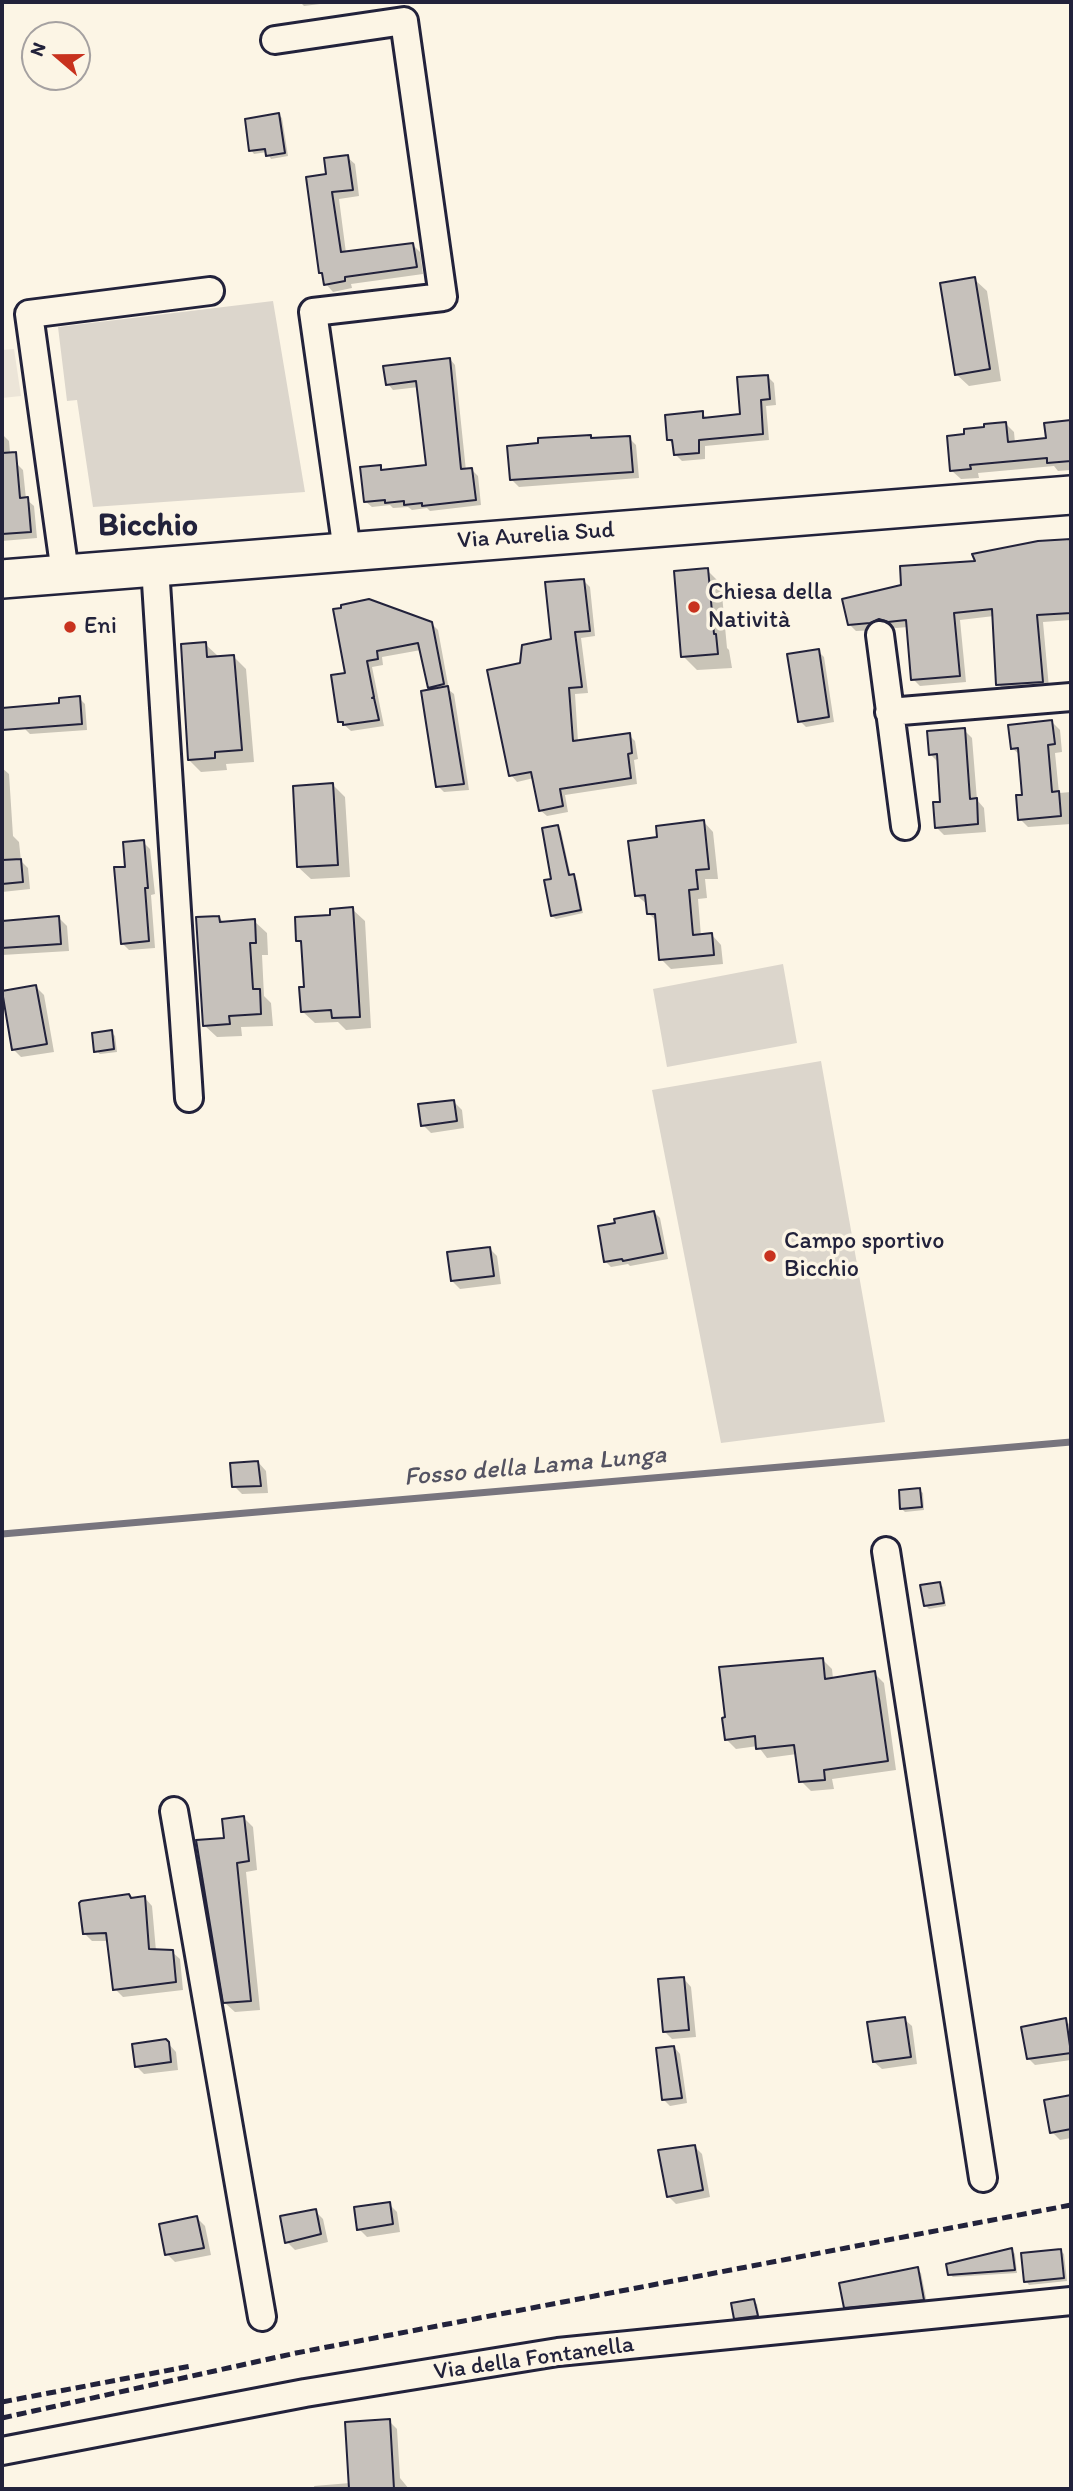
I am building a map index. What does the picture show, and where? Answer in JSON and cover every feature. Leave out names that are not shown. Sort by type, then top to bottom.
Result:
[{"type":"main road","name":"Via Aurelia Sud","points":[[2,579],[1071,495]]},
{"type":"street","points":[[275,40],[404,21],[443,297],[313,312],[347,551]]},
{"type":"street","points":[[65,573],[29,314],[210,291]]},
{"type":"street","points":[[155,567],[189,1098]]},
{"type":"street","points":[[880,635],[905,826]]},
{"type":"street","points":[[889,712],[1071,697]]},
{"type":"street","points":[[886,1551],[983,2178]]},
{"type":"street","points":[[174,1811],[262,2317]]},
{"type":"street","name":"Via della Fontanella","points":[[2,2451],[305,2393],[558,2352],[1071,2301]]},
{"type":"shaded area","points":[[273,301],[305,492],[93,507],[77,400],[67,401],[58,327]]},
{"type":"shaded area","points":[[14,349],[21,396],[2,398],[2,350]]},
{"type":"shaded area","points":[[783,964],[797,1043],[667,1067],[653,989]]},
{"type":"shaded area","name":"Campo sportivo Bicchio","points":[[821,1061],[885,1422],[721,1443],[652,1090]]},
{"type":"building","points":[[279,113],[285,153],[266,156],[265,149],[249,151],[245,119]]},
{"type":"building","points":[[348,155],[353,190],[332,192],[341,252],[413,243],[417,267],[345,277],[345,281],[324,285],[322,273],[319,273],[306,177],[326,174],[324,158]]},
{"type":"building","points":[[975,277],[990,369],[955,375],[940,283]]},
{"type":"building","points":[[450,358],[461,469],[472,468],[476,500],[422,506],[422,503],[404,505],[404,501],[364,502],[360,467],[381,465],[381,470],[426,465],[416,381],[386,385],[383,366]]},
{"type":"building","points":[[768,375],[770,399],[761,400],[763,434],[699,440],[699,453],[674,455],[672,440],[667,440],[665,415],[703,411],[703,418],[740,414],[737,377]]},
{"type":"building","points":[[1071,420],[1071,461],[1047,463],[1047,458],[970,465],[971,469],[950,471],[947,436],[964,434],[964,429],[984,427],[984,424],[1006,422],[1008,442],[1046,438],[1044,423]]},
{"type":"building","points":[[591,435],[591,438],[630,436],[633,472],[510,480],[507,446],[538,443],[538,438]]},
{"type":"building","points":[[16,452],[20,498],[28,497],[31,532],[2,534],[2,453]]},
{"type":"building","points":[[1071,539],[1071,613],[1037,615],[1043,682],[996,685],[992,609],[954,613],[960,676],[911,680],[906,620],[888,622],[879,619],[870,623],[848,625],[842,599],[901,585],[900,566],[975,561],[972,554],[1038,541]]},
{"type":"building","name":"Chiesa della Natività","points":[[708,568],[718,654],[681,657],[674,571]]},
{"type":"building","points":[[584,579],[590,631],[575,632],[582,687],[569,688],[573,741],[630,733],[632,753],[628,754],[631,778],[560,789],[563,806],[539,811],[531,772],[509,776],[487,670],[520,663],[522,645],[551,639],[545,582]]},
{"type":"building","points":[[369,599],[432,622],[444,684],[428,688],[418,643],[377,651],[378,659],[367,661],[374,697],[372,698],[379,720],[343,725],[343,722],[338,722],[331,675],[345,673],[333,609]]},
{"type":"building","points":[[206,642],[207,657],[234,655],[242,750],[215,752],[215,758],[188,760],[181,644]]},
{"type":"building","points":[[819,649],[829,717],[798,722],[787,654]]},
{"type":"building","points":[[448,686],[464,784],[436,787],[421,691]]},
{"type":"building","points":[[80,696],[82,724],[2,730],[2,708],[59,703],[59,698]]},
{"type":"building","points":[[1052,720],[1055,744],[1048,745],[1052,792],[1059,791],[1061,816],[1018,820],[1016,795],[1022,795],[1018,748],[1011,749],[1008,725]]},
{"type":"building","points":[[965,728],[970,799],[977,798],[978,824],[935,828],[933,802],[940,802],[937,754],[929,755],[927,731]]},
{"type":"building","points":[[333,783],[338,865],[297,867],[293,786]]},
{"type":"building","points":[[704,820],[709,869],[696,870],[698,889],[689,890],[693,935],[712,933],[714,955],[659,960],[655,914],[647,914],[645,895],[635,896],[628,841],[657,837],[656,826]]},
{"type":"building","points":[[558,825],[569,875],[574,874],[581,910],[551,916],[544,880],[551,879],[542,828]]},
{"type":"building","points":[[144,840],[149,941],[121,944],[114,867],[125,867],[123,842]]},
{"type":"building","points":[[21,859],[23,882],[2,884],[2,860]]},
{"type":"building","points":[[353,907],[360,1017],[332,1018],[331,1010],[301,1012],[299,987],[304,987],[301,941],[296,941],[295,917],[330,915],[330,909]]},
{"type":"building","points":[[59,916],[61,944],[2,948],[2,921]]},
{"type":"building","points":[[219,916],[220,922],[255,919],[256,943],[250,943],[253,989],[260,989],[261,1014],[229,1016],[230,1024],[203,1026],[196,917]]},
{"type":"building","points":[[36,985],[47,1044],[12,1050],[2,991]]},
{"type":"building","points":[[112,1030],[114,1049],[94,1052],[92,1033]]},
{"type":"building","points":[[454,1100],[457,1121],[421,1126],[418,1104]]},
{"type":"building","points":[[654,1211],[663,1253],[604,1262],[598,1226],[615,1223],[614,1219]]},
{"type":"building","points":[[490,1247],[494,1276],[451,1281],[447,1252]]},
{"type":"building","points":[[258,1461],[261,1486],[232,1487],[230,1463]]},
{"type":"building","points":[[920,1488],[922,1507],[900,1509],[899,1490]]},
{"type":"building","points":[[940,1582],[944,1603],[924,1606],[920,1585]]},
{"type":"building","points":[[823,1658],[825,1679],[875,1671],[888,1761],[824,1770],[825,1780],[799,1782],[794,1745],[756,1749],[755,1736],[725,1740],[719,1667]]},
{"type":"building","points":[[244,1816],[249,1861],[237,1863],[251,2001],[223,2003],[196,1840],[224,1838],[222,1819]]},
{"type":"building","points":[[129,1894],[131,1898],[145,1896],[149,1949],[173,1950],[176,1982],[113,1990],[106,1933],[83,1934],[79,1903],[81,1901]]},
{"type":"building","points":[[684,1977],[689,2030],[663,2032],[658,1979]]},
{"type":"building","points":[[905,2017],[911,2057],[873,2062],[867,2022]]},
{"type":"building","points":[[1066,2018],[1071,2053],[1027,2059],[1021,2027]]},
{"type":"building","points":[[166,2039],[169,2042],[171,2062],[135,2067],[132,2044]]},
{"type":"building","points":[[674,2046],[682,2098],[662,2100],[656,2048]]},
{"type":"building","points":[[1071,2095],[1071,2129],[1050,2133],[1044,2100]]},
{"type":"building","points":[[695,2145],[703,2190],[667,2197],[658,2150]]},
{"type":"building","points":[[390,2202],[393,2224],[357,2230],[354,2207]]},
{"type":"building","points":[[316,2209],[321,2234],[285,2243],[280,2216]]},
{"type":"building","points":[[197,2216],[204,2248],[165,2255],[159,2224]]},
{"type":"building","points":[[1012,2248],[1015,2270],[948,2275],[946,2264]]},
{"type":"building","points":[[1061,2249],[1064,2278],[1024,2282],[1021,2253]]},
{"type":"building","points":[[918,2267],[924,2300],[844,2308],[839,2283]]},
{"type":"building","points":[[754,2299],[758,2316],[734,2319],[731,2303]]},
{"type":"building","points":[[390,2419],[394,2489],[349,2489],[345,2422]]},
{"type":"waterway","name":"Fosso della Lama Lunga","points":[[2,1534],[1071,1442]]},
{"type":"railway","points":[[2,2418],[296,2353],[1071,2205]]},
{"type":"railway","points":[[2,2402],[191,2366]]},
{"type":"place","name":"Chiesa della Natività","points":[[694,607]]},
{"type":"place","name":"Eni","points":[[70,627]]},
{"type":"place","name":"Campo sportivo Bicchio","points":[[770,1256]]},
{"type":"district","name":"Bicchio","points":[[148,527]]}]
